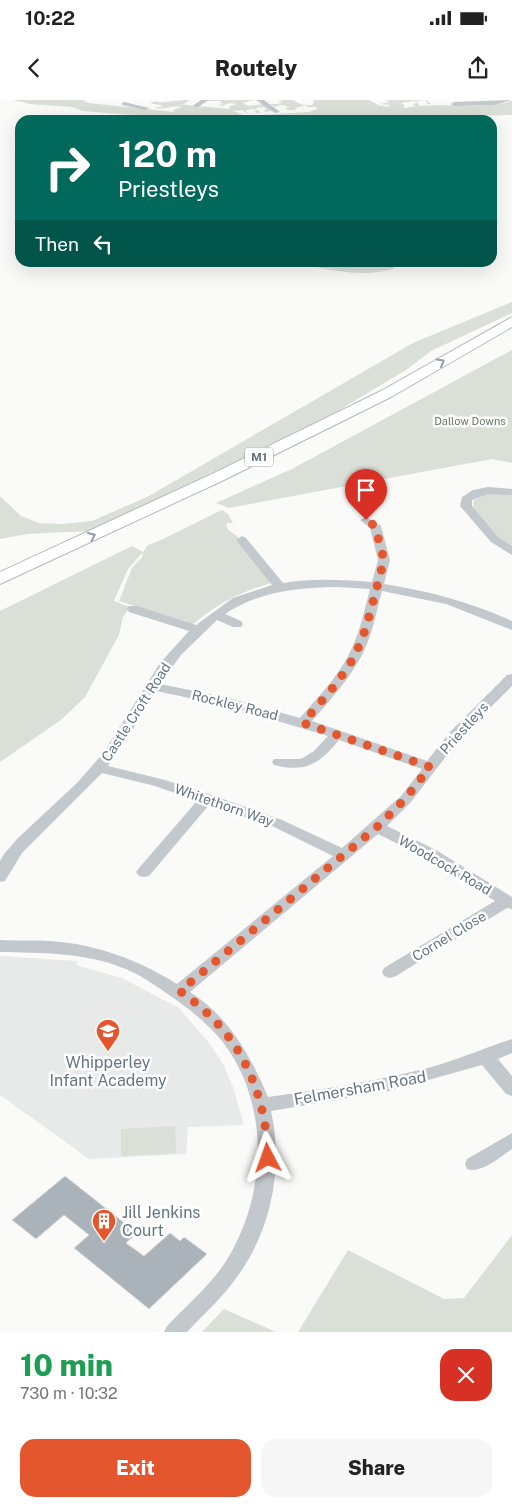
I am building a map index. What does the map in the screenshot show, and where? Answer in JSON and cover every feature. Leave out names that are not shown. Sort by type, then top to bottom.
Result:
[{"type":"highway","name":"M1","points":[[0,579],[218,477],[386,394],[512,321]]},
{"type":"highway","name":"M1","points":[[0,591],[152,522],[327,436],[512,336]]},
{"type":"street","points":[[124,104],[143,107],[152,100]]},
{"type":"street","points":[[259,100],[277,112]]},
{"type":"street","points":[[454,104],[465,102],[494,103],[510,100]]},
{"type":"street","points":[[269,112],[288,111]]},
{"type":"street","points":[[512,492],[498,489],[478,492],[466,499],[466,506],[495,540],[512,552]]},
{"type":"street","points":[[303,723],[337,683],[355,656],[366,628],[384,560],[375,526],[366,520]]},
{"type":"street","points":[[242,540],[280,587]]},
{"type":"street","name":"Castle Croft Road","points":[[0,877],[7,851],[28,836],[55,812],[99,768],[129,726],[152,686],[176,652],[216,615],[238,601],[280,587],[324,583],[377,586],[427,596],[509,621]]},
{"type":"street","points":[[133,609],[198,630]]},
{"type":"street","points":[[216,615],[238,624]]},
{"type":"street","name":"Priestleys","points":[[180,991],[377,827],[406,798],[455,735],[510,682]]},
{"type":"street","name":"Rockley Road","points":[[152,686],[229,702],[303,723],[430,767]]},
{"type":"street","points":[[279,762],[289,765],[311,762],[337,734]]},
{"type":"street","name":"Whitethorn Way","points":[[99,768],[160,783],[207,798],[277,823],[344,855]]},
{"type":"street","points":[[144,872],[207,798]]},
{"type":"street","name":"Woodcock Road","points":[[377,827],[431,854],[510,903]]},
{"type":"street","name":"Cornel Close","points":[[390,972],[510,903]]},
{"type":"street","points":[[0,946],[56,947],[127,963],[180,991],[215,1020],[244,1059],[263,1105],[268,1141],[267,1176],[263,1196],[250,1236],[235,1264],[220,1285],[174,1332]]},
{"type":"street","name":"Felmersham Road","points":[[263,1105],[369,1089],[432,1075],[512,1046]]},
{"type":"street","points":[[486,1057],[512,1089]]},
{"type":"street","points":[[474,1164],[512,1140]]},
{"type":"shaded area","name":"Whipperley Infant Academy","points":[[0,956],[77,961],[76,965],[122,978],[179,1008],[210,1044],[223,1064],[233,1087],[244,1125],[188,1127],[186,1154],[89,1159],[0,1095]]},
{"type":"green space","points":[[13,100],[83,100],[89,103],[174,112],[173,110],[182,107],[154,108],[165,106],[150,103],[190,100],[184,104],[178,104],[229,109],[230,106],[237,104],[229,103],[223,106],[217,105],[226,104],[220,103],[221,101],[208,101],[254,100],[242,103],[249,106],[264,104],[272,110],[266,112],[264,110],[267,109],[264,107],[255,108],[261,113],[253,112],[257,111],[254,109],[245,110],[249,114],[242,110],[233,111],[243,115],[134,115],[83,111],[72,107],[30,104]]},
{"type":"green space","points":[[277,100],[294,100],[306,105],[295,108],[296,110],[287,110],[286,108],[290,107],[281,105],[275,107],[270,104],[281,104],[278,103],[283,102]]},
{"type":"green space","points":[[313,100],[369,100],[387,107],[391,105],[380,104],[390,102],[385,100],[425,100],[416,101],[420,106],[473,106],[512,101],[512,115],[262,115],[309,112],[317,109],[316,107],[308,107],[306,105],[312,105]],"holes":[[[414,101],[417,103],[413,104],[419,106],[403,108],[405,106],[401,103]]]},
{"type":"green space","points":[[318,267],[394,267],[393,269],[381,272],[369,273]]},
{"type":"green space","points":[[512,302],[512,313],[431,351],[406,370],[324,419],[89,531],[27,534],[0,539],[0,496],[21,516],[39,523],[62,524],[92,521],[147,497],[413,343]]},
{"type":"green space","name":"Dallow Downs","points":[[512,350],[512,463],[492,459],[229,508],[216,503],[292,469]]},
{"type":"green space","points":[[488,493],[512,494],[512,548],[486,527],[476,513],[473,506],[474,500]]},
{"type":"green space","points":[[222,510],[228,514],[233,523],[226,523],[228,530],[236,535],[271,583],[229,599],[192,625],[119,601],[132,568],[143,556],[142,553],[128,569],[114,601],[130,607],[123,617],[119,635],[85,697],[61,720],[0,762],[0,611],[132,546],[143,552],[148,545]]},
{"type":"green space","points":[[175,1126],[176,1153],[121,1156],[121,1129]]},
{"type":"green space","points":[[512,1235],[512,1332],[298,1332],[348,1250],[444,1299],[464,1298]]},
{"type":"green space","points":[[224,1309],[276,1332],[202,1332]]},
{"type":"building","name":"Jill Jenkins Court","points":[[65,1176],[137,1233],[126,1243],[144,1256],[170,1233],[180,1241],[184,1237],[207,1254],[149,1309],[74,1248],[89,1235],[64,1215],[36,1239],[12,1220]]},
{"type":"place","name":"Whipperley Infant Academy","points":[[108,1052]]},
{"type":"place","name":"Jill Jenkins Court","points":[[104,1242]]},
{"type":"route","points":[[268,1158],[268,1141],[263,1105],[244,1059],[215,1020],[180,991],[377,827],[406,798],[430,767],[303,723],[328,695],[355,656],[366,628],[384,560],[375,526],[366,520]]}]
